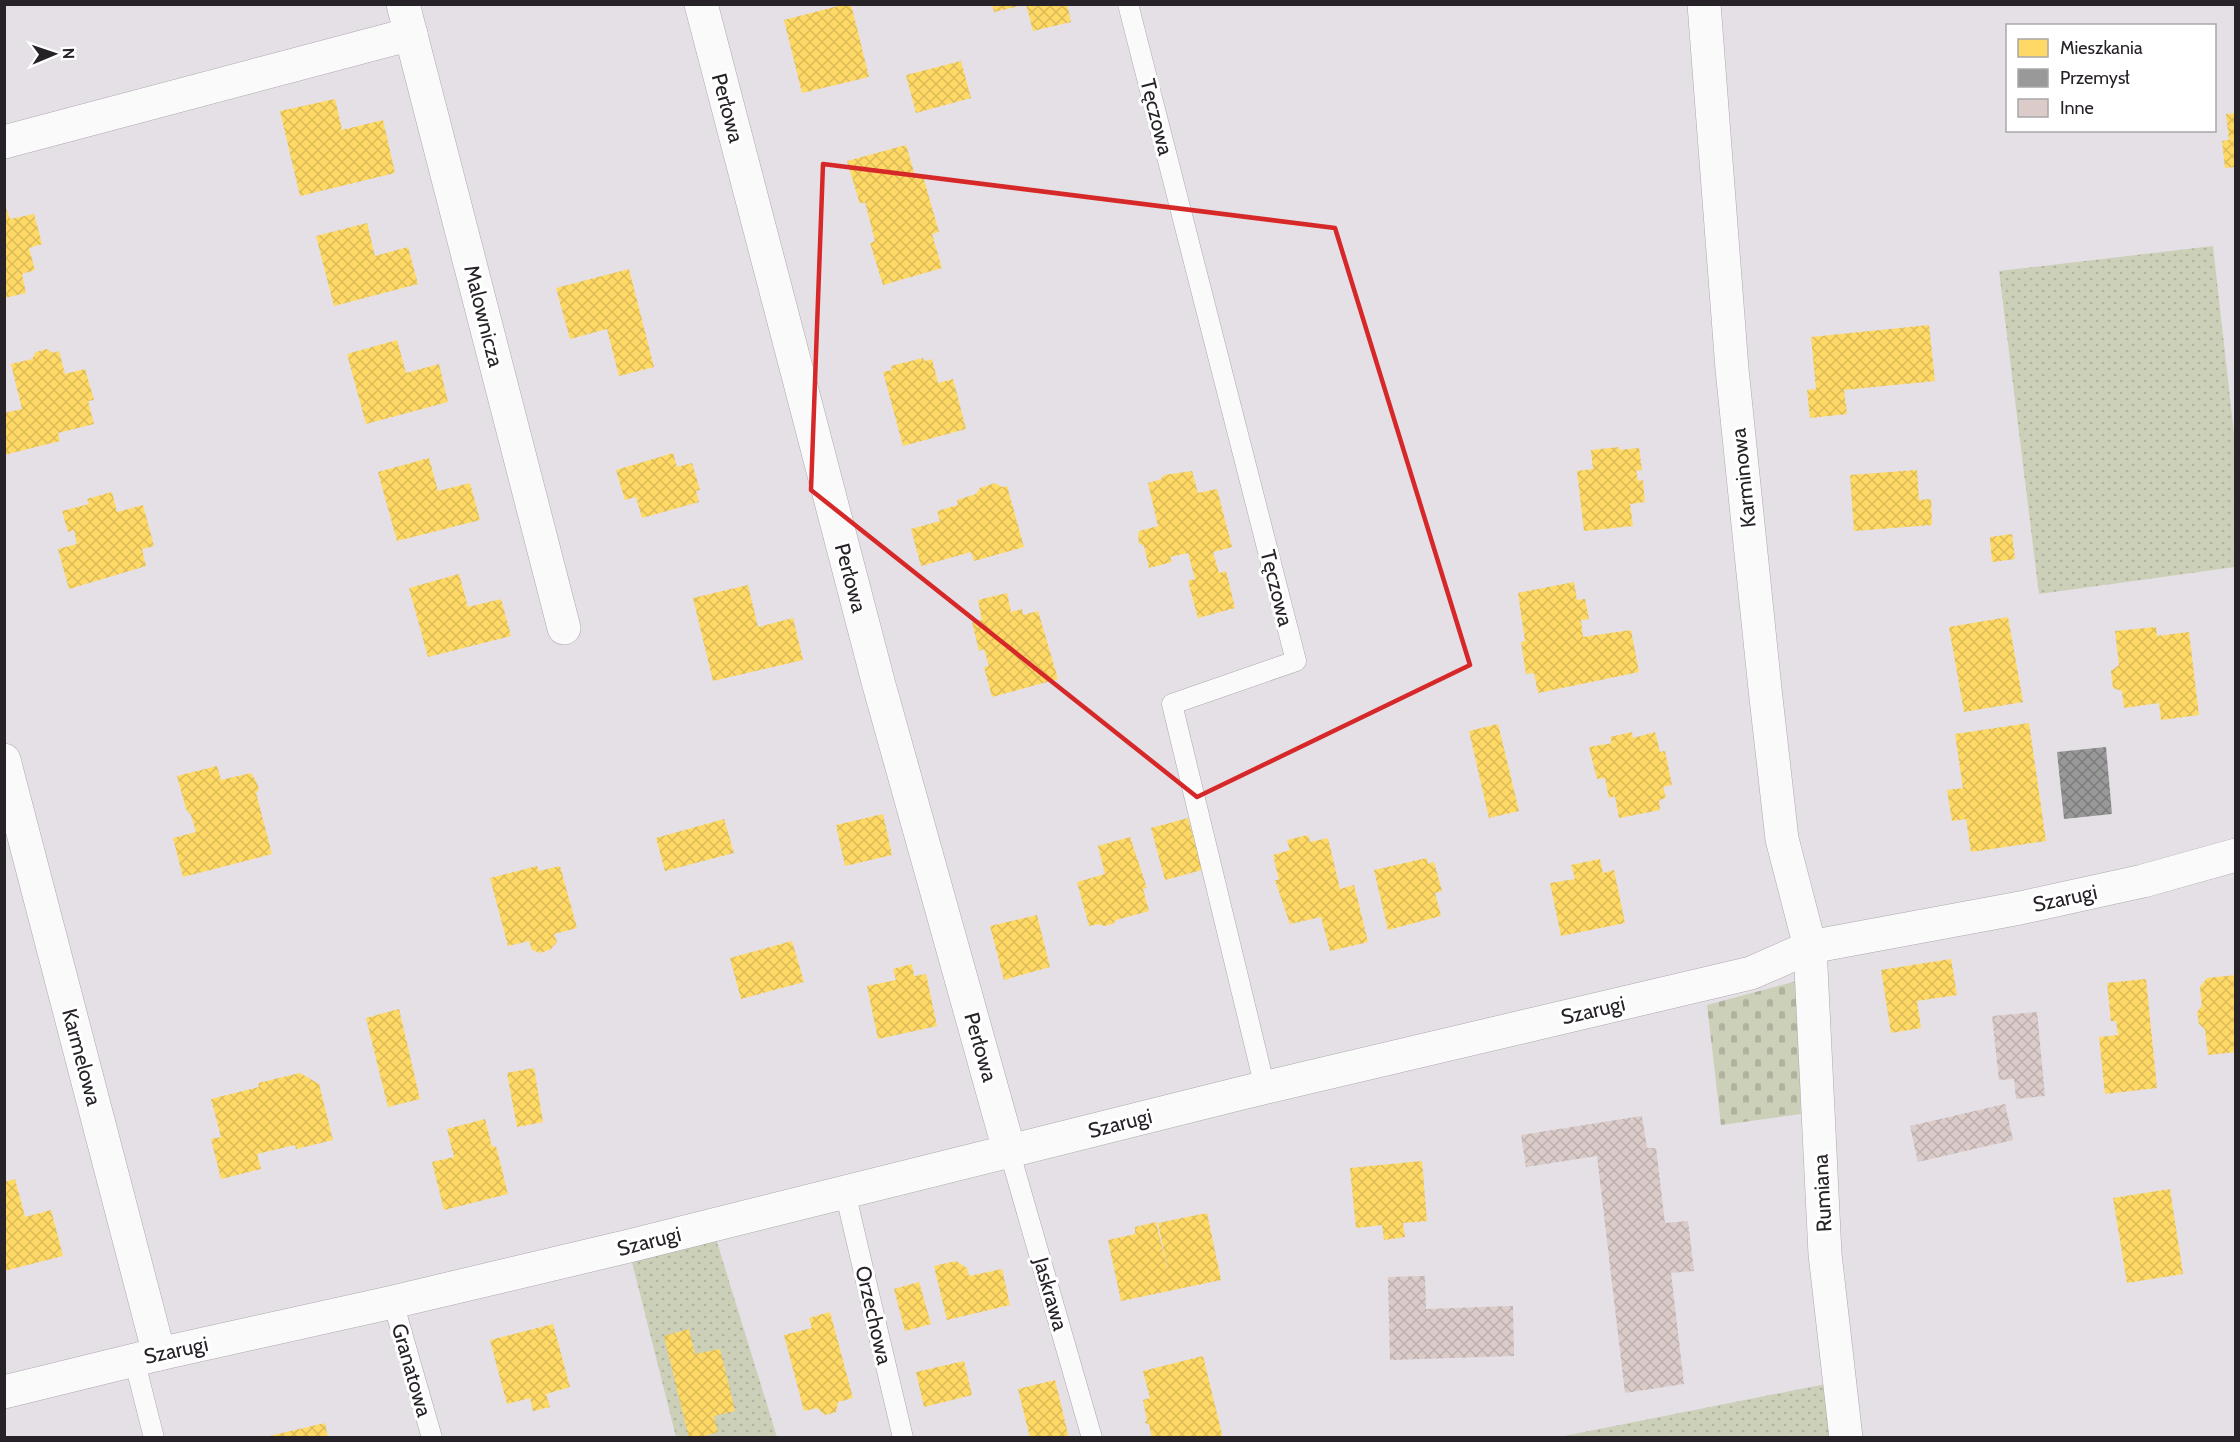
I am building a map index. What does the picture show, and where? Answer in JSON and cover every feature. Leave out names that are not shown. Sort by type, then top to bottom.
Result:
[{"type":"street","name":"Perłowa","points":[[701,4],[879,685],[1009,1150]]},
{"type":"street","name":"Karminowa","points":[[1704,4],[1731,369],[1765,689],[1782,839],[1810,947]]},
{"type":"street","points":[[4,142],[407,19]]},
{"type":"street","name":"Malownicza","points":[[407,19],[564,628]]},
{"type":"street","name":"Karmelowa","points":[[4,760],[146,1357]]},
{"type":"street","name":"Szarugi","points":[[4,1392],[146,1357],[393,1302],[1009,1150],[1751,973],[1810,947],[2020,908],[2143,881],[2235,855]]},
{"type":"street","name":"Rumiana","points":[[1810,947],[1825,1254],[1846,1437]]},
{"type":"lane","name":"Tęczowa","points":[[1128,4],[1296,661],[1172,704],[1265,1088]]},
{"type":"lane","name":"Jaskrawa","points":[[1009,1150],[1092,1437]]},
{"type":"lane","name":"Orzechowa","points":[[845,1192],[903,1437]]},
{"type":"lane","name":"Granatowa","points":[[393,1302],[432,1437]]},
{"type":"lane","points":[[146,1357],[154,1437]]},
{"type":"highlighted area","points":[[823,164],[1335,228],[1470,665],[1197,797],[811,490]]},
{"type":"green space","points":[[2213,246],[2235,442],[2235,567],[2039,594],[1999,271]]},
{"type":"green space","points":[[1797,981],[1801,1114],[1721,1125],[1707,1005]]},
{"type":"green space","points":[[712,1226],[777,1437],[676,1437],[632,1262]]},
{"type":"green space","points":[[1836,1382],[1842,1438],[1554,1438]]},
{"type":"building: Mieszkania","points":[[851,4],[869,77],[802,93],[784,20]]},
{"type":"building: Mieszkania","points":[[992,4],[1023,4],[1023,5],[994,12]]},
{"type":"building: Mieszkania","points":[[1026,4],[1067,4],[1071,22],[1033,31]]},
{"type":"building: Mieszkania","points":[[961,61],[971,98],[916,113],[906,75]]},
{"type":"building: Mieszkania","points":[[335,99],[342,130],[383,120],[395,173],[300,196],[280,111]]},
{"type":"building: Mieszkania","points":[[2236,113],[2236,167],[2225,168],[2222,141],[2229,140],[2226,114]]},
{"type":"building: Mieszkania","points":[[906,145],[916,179],[923,176],[939,232],[932,234],[942,268],[883,285],[870,243],[875,241],[865,202],[860,204],[847,161]]},
{"type":"building: Mieszkania","points":[[4,203],[10,219],[34,214],[42,244],[29,248],[35,270],[22,274],[26,293],[4,298]]},
{"type":"building: Mieszkania","points":[[367,223],[375,256],[408,247],[418,284],[334,306],[316,236]]},
{"type":"building: Mieszkania","points":[[629,269],[654,367],[619,376],[607,329],[570,339],[556,288]]},
{"type":"building: Mieszkania","points":[[1929,325],[1935,381],[1844,390],[1847,414],[1810,418],[1807,390],[1816,389],[1811,337]]},
{"type":"building: Mieszkania","points":[[397,340],[406,373],[439,364],[448,402],[366,424],[347,354]]},
{"type":"building: Mieszkania","points":[[47,349],[53,353],[59,351],[65,374],[85,369],[94,400],[88,401],[94,424],[58,433],[60,441],[4,455],[4,413],[22,409],[11,364],[32,359],[36,352]]},
{"type":"building: Mieszkania","points":[[923,358],[924,361],[932,359],[938,383],[953,379],[966,429],[903,446],[883,372],[892,370],[891,366]]},
{"type":"building: Mieszkania","points":[[1619,447],[1619,450],[1639,448],[1642,470],[1636,471],[1638,481],[1643,480],[1645,502],[1630,504],[1633,526],[1584,531],[1577,471],[1593,469],[1591,450]]},
{"type":"building: Mieszkania","points":[[673,453],[677,467],[692,463],[700,490],[696,491],[699,502],[642,518],[636,497],[625,500],[616,470]]},
{"type":"building: Mieszkania","points":[[429,458],[438,491],[470,483],[480,520],[397,541],[378,472]]},
{"type":"building: Mieszkania","points":[[1917,470],[1919,500],[1931,499],[1932,525],[1854,531],[1850,475]]},
{"type":"building: Mieszkania","points":[[1192,471],[1198,493],[1217,489],[1232,547],[1213,552],[1219,573],[1226,571],[1235,608],[1198,618],[1188,581],[1195,579],[1188,553],[1170,557],[1172,562],[1149,568],[1144,546],[1139,543],[1138,535],[1139,531],[1158,526],[1148,483],[1161,479],[1164,475]]},
{"type":"building: Mieszkania","points":[[995,483],[1002,487],[1007,486],[1024,547],[974,561],[971,552],[921,566],[911,529],[940,521],[937,511],[958,505],[957,500],[976,494],[980,488]]},
{"type":"building: Mieszkania","points":[[112,492],[117,512],[143,505],[154,546],[142,549],[146,566],[69,589],[58,549],[77,544],[74,530],[68,532],[62,511],[89,504],[87,499]]},
{"type":"building: Mieszkania","points":[[2012,534],[2015,559],[1992,562],[1990,537]]},
{"type":"building: Mieszkania","points":[[459,574],[468,607],[501,599],[511,636],[428,657],[409,588]]},
{"type":"building: Mieszkania","points":[[1574,582],[1577,600],[1585,599],[1589,619],[1581,620],[1583,637],[1631,630],[1639,672],[1538,693],[1534,673],[1526,674],[1521,642],[1525,641],[1518,593]]},
{"type":"building: Mieszkania","points":[[748,585],[758,627],[793,618],[803,660],[713,681],[693,598]]},
{"type":"building: Mieszkania","points":[[1007,593],[1011,612],[1022,609],[1023,615],[1038,611],[1058,679],[992,697],[984,667],[989,666],[984,649],[979,651],[972,622],[982,620],[978,600]]},
{"type":"building: Mieszkania","points":[[2008,617],[2023,702],[1964,712],[1949,627]]},
{"type":"building: Mieszkania","points":[[2156,627],[2157,636],[2189,632],[2199,715],[2161,720],[2159,703],[2124,708],[2122,691],[2113,688],[2111,671],[2119,665],[2115,631]]},
{"type":"building: Mieszkania","points":[[2029,723],[2046,841],[1971,852],[1966,819],[1952,821],[1947,790],[1963,788],[1955,734]]},
{"type":"building: Mieszkania","points":[[1498,724],[1519,811],[1489,818],[1469,731]]},
{"type":"building: Mieszkania","points":[[1632,732],[1633,738],[1655,732],[1660,752],[1665,751],[1672,785],[1663,787],[1666,798],[1659,800],[1660,810],[1619,818],[1615,796],[1609,798],[1605,778],[1597,779],[1589,747],[1612,743],[1610,737]]},
{"type":"building: Mieszkania","points":[[217,766],[221,780],[251,773],[256,781],[259,789],[256,793],[272,854],[183,877],[173,838],[196,832],[191,815],[186,809],[177,776]]},
{"type":"building: Mieszkania","points":[[883,814],[892,855],[845,866],[836,825]]},
{"type":"building: Mieszkania","points":[[1188,818],[1202,870],[1165,880],[1151,828]]},
{"type":"building: Mieszkania","points":[[724,819],[734,853],[665,871],[656,838]]},
{"type":"building: Mieszkania","points":[[1308,835],[1310,842],[1328,838],[1340,889],[1354,885],[1368,942],[1330,951],[1321,917],[1290,924],[1275,880],[1279,880],[1273,855],[1290,850],[1287,840]]},
{"type":"building: Mieszkania","points":[[1130,837],[1147,888],[1143,889],[1149,911],[1116,920],[1113,924],[1089,926],[1077,882],[1105,874],[1098,846]]},
{"type":"building: Mieszkania","points":[[1427,858],[1428,864],[1434,862],[1442,891],[1435,893],[1441,916],[1388,930],[1374,870]]},
{"type":"building: Mieszkania","points":[[1600,859],[1603,873],[1614,870],[1625,923],[1561,936],[1550,883],[1575,879],[1571,865]]},
{"type":"building: Mieszkania","points":[[537,866],[539,871],[560,866],[577,928],[554,934],[557,942],[551,949],[541,953],[532,950],[529,941],[508,946],[490,878]]},
{"type":"building: Mieszkania","points":[[1037,915],[1050,967],[1004,980],[990,926]]},
{"type":"building: Mieszkania","points":[[792,941],[804,982],[741,999],[730,958]]},
{"type":"building: Mieszkania","points":[[1951,959],[1957,995],[1917,1001],[1921,1028],[1891,1033],[1881,970]]},
{"type":"building: Mieszkania","points":[[912,964],[914,976],[926,974],[937,1026],[878,1039],[867,986],[896,980],[893,969]]},
{"type":"building: Mieszkania","points":[[2236,975],[2236,1052],[2208,1055],[2205,1029],[2199,1024],[2197,1012],[2202,1006],[2200,987],[2207,978]]},
{"type":"building: Mieszkania","points":[[2146,979],[2157,1088],[2105,1094],[2099,1037],[2118,1035],[2116,1021],[2111,1021],[2107,983]]},
{"type":"building: Mieszkania","points":[[399,1009],[420,1099],[388,1107],[366,1018]]},
{"type":"building: Mieszkania","points":[[534,1068],[543,1122],[517,1127],[507,1073]]},
{"type":"building: Mieszkania","points":[[300,1073],[319,1084],[333,1140],[296,1149],[295,1145],[257,1154],[261,1169],[221,1179],[211,1139],[221,1137],[211,1099],[259,1087],[258,1083]]},
{"type":"building: Mieszkania","points":[[485,1119],[492,1147],[496,1146],[508,1194],[444,1210],[432,1162],[454,1157],[447,1129]]},
{"type":"building: Mieszkania","points":[[1422,1161],[1427,1221],[1403,1223],[1405,1237],[1384,1240],[1382,1225],[1356,1228],[1350,1168]]},
{"type":"building: Mieszkania","points":[[15,1179],[25,1217],[51,1210],[63,1256],[4,1271],[4,1182]]},
{"type":"building: Mieszkania","points":[[2170,1189],[2183,1274],[2127,1283],[2113,1198]]},
{"type":"building: Mieszkania","points":[[1207,1213],[1221,1280],[1121,1301],[1108,1240],[1135,1234],[1135,1227],[1156,1222],[1169,1275],[1158,1223]]},
{"type":"building: Mieszkania","points":[[956,1261],[967,1268],[969,1276],[1002,1269],[1010,1305],[947,1320],[934,1266]]},
{"type":"building: Mieszkania","points":[[919,1282],[931,1324],[905,1331],[894,1289]]},
{"type":"building: Mieszkania","points":[[830,1312],[853,1398],[838,1402],[836,1412],[825,1415],[817,1408],[804,1411],[784,1335],[812,1328],[809,1318]]},
{"type":"building: Mieszkania","points":[[553,1324],[570,1387],[546,1394],[550,1407],[533,1411],[530,1398],[507,1404],[490,1340]]},
{"type":"building: Mieszkania","points":[[689,1329],[695,1354],[720,1349],[735,1411],[714,1416],[718,1432],[698,1438],[689,1438],[664,1336]]},
{"type":"building: Mieszkania","points":[[1203,1356],[1223,1438],[1152,1438],[1149,1424],[1145,1423],[1147,1420],[1143,1400],[1150,1398],[1143,1371]]},
{"type":"building: Mieszkania","points":[[964,1361],[972,1395],[924,1407],[916,1372]]},
{"type":"building: Mieszkania","points":[[1055,1380],[1069,1438],[1030,1438],[1018,1389]]},
{"type":"building: Mieszkania","points":[[325,1423],[328,1438],[265,1438],[265,1437]]},
{"type":"building: Przemysł","points":[[2106,747],[2112,814],[2064,819],[2057,752]]},
{"type":"building: Inne","points":[[2037,1012],[2045,1096],[2016,1099],[2014,1079],[1999,1080],[1992,1016]]},
{"type":"building: Inne","points":[[2005,1104],[2013,1140],[1918,1162],[1910,1126]]},
{"type":"building: Inne","points":[[1642,1116],[1647,1148],[1656,1148],[1665,1223],[1688,1221],[1694,1271],[1671,1273],[1684,1384],[1625,1393],[1597,1156],[1526,1167],[1521,1135]]},
{"type":"building: Inne","points":[[1425,1276],[1426,1309],[1513,1306],[1514,1356],[1390,1360],[1388,1277]]}]
